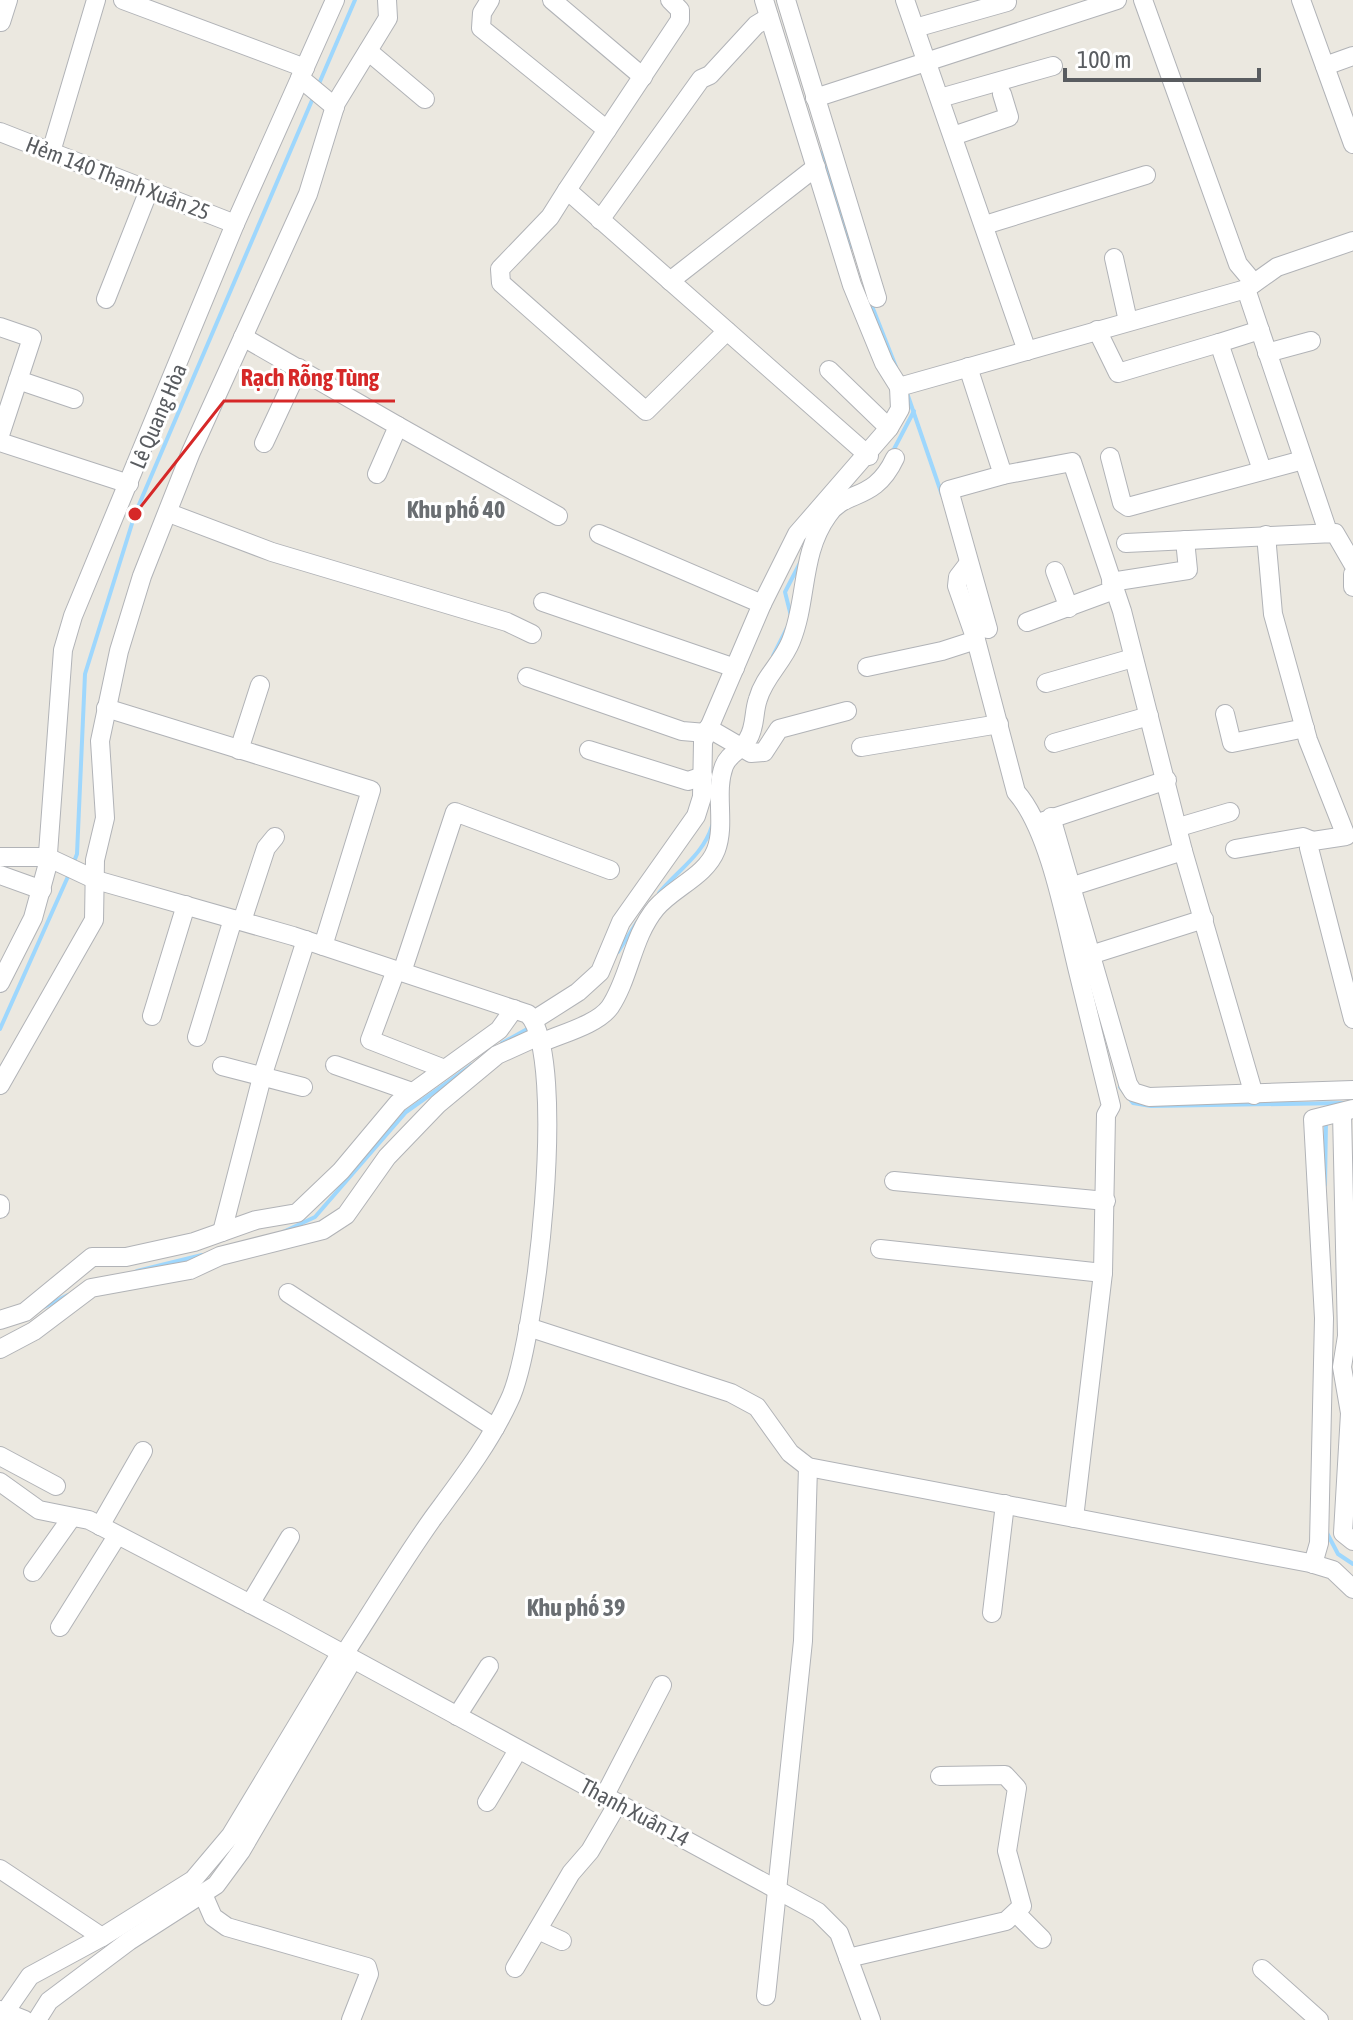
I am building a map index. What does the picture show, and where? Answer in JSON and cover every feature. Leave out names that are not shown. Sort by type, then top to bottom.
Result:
[{"type":"street","points":[[1,22],[8,0]]},
{"type":"street","points":[[51,152],[96,0]]},
{"type":"street","points":[[123,0],[304,77],[331,104]]},
{"type":"street","name":"Lê Quang Hòa","points":[[0,983],[33,918],[50,862],[66,639],[73,616],[235,224],[304,77],[335,0]]},
{"type":"street","points":[[0,1085],[84,943],[94,920],[95,860],[105,818],[100,741],[142,576],[191,452],[308,194],[331,104],[388,18],[387,0]]},
{"type":"street","points":[[490,0],[482,13],[481,28],[607,130]]},
{"type":"street","points":[[552,0],[643,77]]},
{"type":"street","points":[[670,0],[680,10],[680,20],[550,217],[500,269],[501,283],[646,411],[727,331]]},
{"type":"street","points":[[786,0],[815,98],[822,160],[852,285],[884,363],[905,385]]},
{"type":"street","points":[[905,0],[1027,351]]},
{"type":"street","points":[[815,98],[1117,0]]},
{"type":"street","points":[[1143,0],[1238,264],[1250,286],[1260,330],[1288,347],[1303,460],[1328,532]]},
{"type":"street","points":[[1301,0],[1353,144]]},
{"type":"street","points":[[915,28],[1007,2]]},
{"type":"street","points":[[767,9],[877,298]]},
{"type":"street","points":[[600,220],[701,79],[710,75],[767,9]]},
{"type":"street","points":[[368,51],[425,99]]},
{"type":"street","points":[[1325,66],[1353,56]]},
{"type":"street","points":[[940,98],[1053,66]]},
{"type":"street","points":[[953,136],[1009,117],[1002,94]]},
{"type":"street","name":"Hẻm 140 Thạnh Xuân 25","points":[[0,132],[235,224]]},
{"type":"street","points":[[670,281],[822,160]]},
{"type":"street","points":[[985,225],[1146,175]]},
{"type":"street","points":[[106,299],[149,190]]},
{"type":"street","points":[[567,190],[869,456]]},
{"type":"street","points":[[905,385],[1250,286],[1277,267],[1353,241]]},
{"type":"street","points":[[1114,258],[1128,321]]},
{"type":"street","points":[[0,327],[32,338],[0,435]]},
{"type":"street","points":[[1097,330],[1118,373],[1260,330]]},
{"type":"street","points":[[243,337],[558,516]]},
{"type":"street","points":[[1219,343],[1262,470]]},
{"type":"street","points":[[968,367],[1003,475]]},
{"type":"street","points":[[264,443],[299,368]]},
{"type":"street","points":[[829,370],[889,428]]},
{"type":"street","points":[[18,380],[74,399]]},
{"type":"street","points":[[538,1033],[600,972],[621,922],[696,816],[711,732],[762,604],[797,534],[869,456],[889,428],[900,409],[905,385]]},
{"type":"street","points":[[377,474],[398,426]]},
{"type":"street","points":[[0,442],[129,484]]},
{"type":"street","points":[[1110,457],[1122,503],[1128,507],[1303,460]]},
{"type":"street","points":[[0,1349],[34,1331],[91,1288],[190,1270],[220,1256],[323,1230],[346,1215],[387,1157],[438,1104],[497,1055],[538,1033],[600,1016],[609,1007],[637,940],[655,910],[708,864],[719,839],[724,768],[729,756],[755,723],[757,700],[790,644],[799,614],[806,562],[828,515],[836,506],[880,483],[895,458]]},
{"type":"street","points":[[1074,1518],[1103,1273],[1106,1115],[1111,1106],[1073,886],[1043,821],[1016,792],[982,634],[957,586],[964,570],[949,490],[1003,475],[1072,462],[1113,586],[1167,780],[1183,851],[1254,1095]]},
{"type":"street","points":[[169,513],[272,552],[507,622],[532,634]]},
{"type":"street","points":[[1126,543],[1328,532],[1335,533],[1353,564]]},
{"type":"street","points":[[599,534],[762,604]]},
{"type":"street","points":[[1235,849],[1303,837],[1313,841],[1350,835],[1305,728],[1273,614],[1266,535]]},
{"type":"street","points":[[1027,622],[1069,608],[1113,586],[1188,570],[1185,540]]},
{"type":"street","points":[[1055,571],[1069,608]]},
{"type":"street","points":[[1353,574],[1353,587]]},
{"type":"street","points":[[543,602],[735,668]]},
{"type":"street","points":[[867,667],[942,651],[982,634]]},
{"type":"street","points":[[1046,683],[1133,658]]},
{"type":"street","points":[[527,677],[682,731],[711,732],[751,753],[764,752],[779,729],[847,711]]},
{"type":"street","points":[[239,750],[260,685]]},
{"type":"street","points":[[106,708],[371,790],[262,1077],[222,1232]]},
{"type":"street","points":[[1225,714],[1232,743],[1305,728]]},
{"type":"street","points":[[1054,743],[1149,716]]},
{"type":"street","points":[[861,747],[999,724]]},
{"type":"street","points":[[589,750],[688,781],[703,776]]},
{"type":"street","points":[[1043,821],[1167,780]]},
{"type":"street","points":[[442,1068],[370,1040],[399,971],[455,812],[610,870]]},
{"type":"street","points":[[1179,827],[1230,812]]},
{"type":"street","points":[[1043,821],[1058,890],[1133,1092],[1149,1097],[1353,1090]]},
{"type":"street","points":[[197,1037],[266,848],[275,837]]},
{"type":"street","points":[[1313,841],[1309,848],[1353,1019]]},
{"type":"street","points":[[1073,886],[1183,851]]},
{"type":"street","points":[[0,857],[50,862],[93,879],[314,943],[514,1009],[538,1033],[546,1070],[548,1142],[528,1327],[511,1398],[476,1462],[432,1520],[231,1835],[193,1880],[102,1937],[30,1976],[3,2014],[24,2020]]},
{"type":"street","points":[[0,875],[42,890]]},
{"type":"street","points":[[152,1016],[186,905]]},
{"type":"street","points":[[1083,957],[1204,919]]},
{"type":"street","points":[[0,1320],[25,1312],[92,1257],[126,1257],[256,1220],[297,1213],[412,1092],[499,1030],[514,1009]]},
{"type":"street","points":[[335,1065],[412,1092]]},
{"type":"street","points":[[222,1066],[303,1087]]},
{"type":"street","points":[[1313,1564],[1319,1543],[1322,1485],[1324,1318],[1313,1119],[1347,1111],[1347,1336],[1342,1367],[1350,1413],[1342,1513],[1343,1533],[1353,1541]]},
{"type":"street","points":[[894,1181],[1106,1201]]},
{"type":"street","points":[[880,1249],[1103,1273]]},
{"type":"street","points":[[288,1293],[495,1428]]},
{"type":"street","points":[[528,1327],[731,1393],[757,1407],[790,1453],[808,1467],[1313,1564],[1333,1570],[1353,1589]]},
{"type":"street","points":[[100,1526],[143,1451]]},
{"type":"street","points":[[0,1456],[56,1486]]},
{"type":"street","points":[[766,1996],[803,1641],[808,1467]]},
{"type":"street","name":"Thạnh Xuân 14","points":[[0,1482],[39,1510],[100,1526],[250,1604],[818,1912],[839,1933],[871,2020]]},
{"type":"street","points":[[992,1613],[1005,1504]]},
{"type":"street","points":[[33,1572],[72,1517]]},
{"type":"street","points":[[60,1627],[117,1536]]},
{"type":"street","points":[[250,1604],[290,1537]]},
{"type":"street","points":[[37,2020],[49,2001],[129,1941],[216,1885],[241,1851],[345,1657]]},
{"type":"street","points":[[457,1716],[489,1666]]},
{"type":"street","points":[[515,1968],[571,1873],[590,1851],[662,1685]]},
{"type":"street","points":[[487,1802],[518,1750]]},
{"type":"street","points":[[848,1958],[1006,1921],[1022,1906],[1007,1851],[1017,1788],[1005,1775],[940,1776]]},
{"type":"street","points":[[0,1869],[102,1937]]},
{"type":"street","points":[[203,1894],[213,1917],[227,1927],[367,1967],[369,1974],[351,2020]]},
{"type":"street","points":[[1016,1913],[1042,1939]]},
{"type":"street","points":[[538,1930],[562,1941]]},
{"type":"street","points":[[1262,1969],[1319,2020]]},
{"type":"waterway","points":[[318,86],[355,0]]},
{"type":"waterway","points":[[73,864],[77,854],[85,674],[135,514],[313,98]]},
{"type":"waterway","points":[[823,152],[852,247]]},
{"type":"waterway","points":[[870,301],[896,367]]},
{"type":"waterway","points":[[907,393],[942,495]]},
{"type":"waterway","points":[[893,451],[914,411]]},
{"type":"waterway","points":[[791,616],[785,592],[801,561]]},
{"type":"waterway","points":[[773,656],[787,628]]},
{"type":"waterway","points":[[659,893],[696,854],[712,826]]},
{"type":"waterway","points":[[0,1029],[70,872]]},
{"type":"waterway","points":[[618,952],[637,922]]},
{"type":"waterway","points":[[502,1043],[529,1028]]},
{"type":"waterway","points":[[283,1232],[315,1217],[406,1112],[472,1065]]},
{"type":"waterway","points":[[1120,1087],[1133,1103],[1151,1106],[1343,1103]]},
{"type":"waterway","points":[[1325,1185],[1326,1121]]},
{"type":"waterway","points":[[137,1271],[202,1255]]},
{"type":"waterway","points":[[44,1307],[68,1295]]},
{"type":"waterway","points":[[1327,1533],[1338,1554],[1353,1564]]},
{"type":"place","name":"Rạch Rỗng Tùng","points":[[135,514]]},
{"type":"district","name":"Khu phố 40","points":[[456,509]]},
{"type":"district","name":"Khu phố 39","points":[[576,1607]]}]
